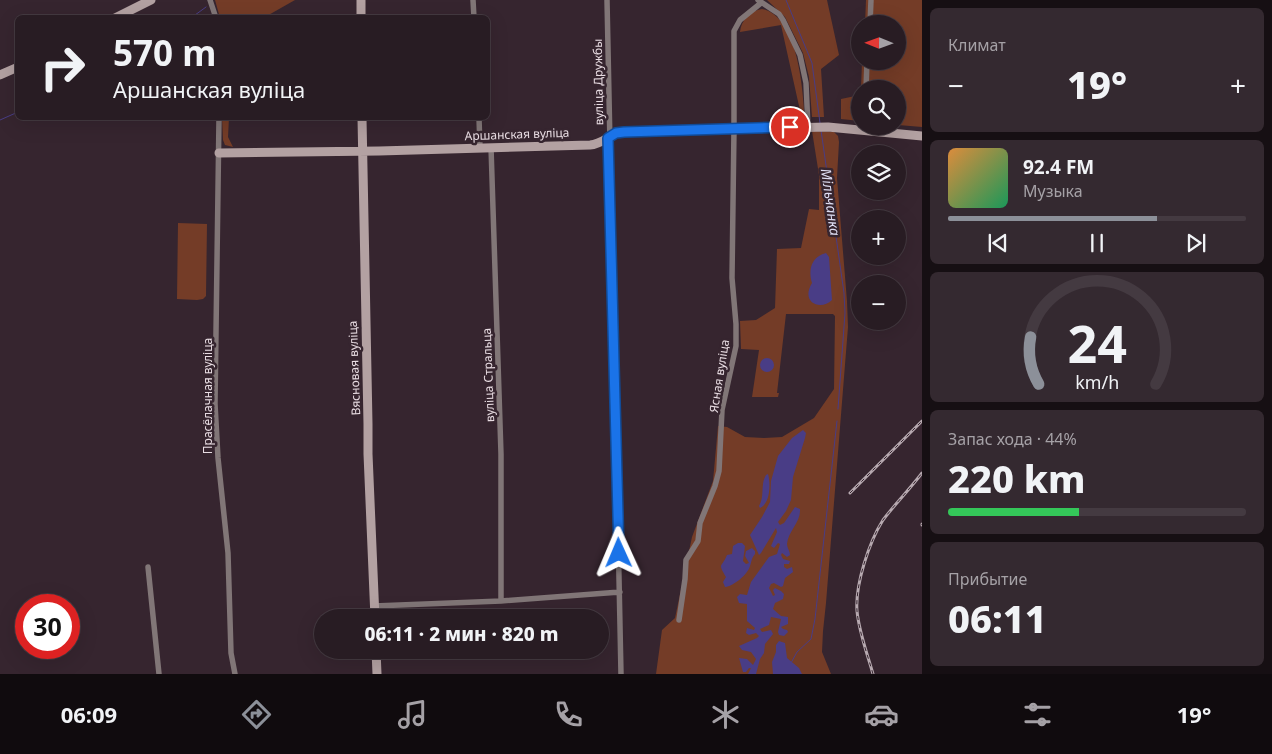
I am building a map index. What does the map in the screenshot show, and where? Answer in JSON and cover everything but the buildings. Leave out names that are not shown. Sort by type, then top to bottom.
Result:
[{"type":"street","points":[[121,15],[151,0]]},
{"type":"street","points":[[210,0],[215,15]]},
{"type":"street","points":[[360,0],[361,15]]},
{"type":"street","points":[[473,0],[474,15]]},
{"type":"street","name":"вуліца Дружбы","points":[[607,0],[608,138],[621,674]]},
{"type":"street","points":[[870,15],[871,0]]},
{"type":"street","points":[[759,2],[779,14],[784,20],[800,55],[806,82],[810,127]]},
{"type":"street","name":"Ясная вуліца","points":[[678,620],[686,579],[686,560],[698,541],[700,523],[717,481],[722,410],[736,346],[732,278],[734,31],[740,20],[759,2]]},
{"type":"street","points":[[0,75],[15,68]]},
{"type":"street","name":"Прасёлачная вуліца","points":[[219,120],[215,404],[218,458],[228,553],[231,653],[235,674]]},
{"type":"street","name":"Вясновая вуліца","points":[[362,120],[368,454],[374,609]]},
{"type":"street","points":[[478,120],[480,148]]},
{"type":"street","name":"Аршанская вуліца","points":[[219,153],[594,144],[616,133],[624,132],[851,128]]},
{"type":"street","name":"Аршанская вуліца","points":[[898,135],[922,136]]},
{"type":"street","name":"вуліца Стральца","points":[[491,147],[501,454],[502,602]]},
{"type":"street","points":[[148,567],[158,674]]},
{"type":"street","points":[[374,606],[502,602],[620,592]]},
{"type":"street","points":[[376,659],[377,674]]},
{"type":"shaded area","points":[[215,0],[295,0],[269,15],[219,15]]},
{"type":"shaded area","points":[[767,0],[827,0],[839,55],[821,69],[824,117],[812,117],[809,77],[803,53],[785,17]]},
{"type":"shaded area","points":[[866,0],[922,0],[922,127],[906,126],[906,80],[861,80],[862,70],[906,70],[906,15],[865,15]]},
{"type":"shaded area","points":[[762,9],[774,15],[784,25],[791,40],[797,57],[803,92],[805,121],[803,124],[781,25],[740,32],[742,24],[747,17]]},
{"type":"shaded area","points":[[851,97],[851,120],[841,119],[841,99]]},
{"type":"shaded area","points":[[222,120],[229,120],[228,137],[233,147],[225,145]]},
{"type":"shaded area","points":[[812,131],[834,132],[838,136],[837,178],[848,327],[823,631],[822,652],[831,674],[656,674],[662,630],[675,618],[692,537],[713,481],[718,426],[727,427],[745,437],[782,437],[814,418],[834,389],[835,316],[833,314],[786,314],[778,397],[752,397],[759,350],[741,349],[740,321],[756,320],[775,308],[777,249],[801,248],[809,209],[819,210],[819,175]]},
{"type":"shaded area","points":[[178,223],[207,224],[206,296],[203,299],[177,299]]},
{"type":"shaded area","points":[[826,253],[829,257],[832,300],[823,305],[818,305],[810,300],[809,296],[812,283],[810,273],[814,261]]},
{"type":"shaded area","points":[[764,358],[770,358],[774,365],[770,372],[764,372],[760,368],[760,362]]},
{"type":"shaded area","points":[[803,430],[806,433],[793,477],[791,500],[778,522],[780,525],[784,523],[795,507],[800,509],[799,518],[788,539],[787,545],[790,555],[787,557],[782,553],[781,555],[783,559],[790,561],[789,564],[784,564],[784,567],[787,569],[792,567],[793,572],[785,578],[783,586],[781,587],[774,583],[769,588],[773,596],[775,595],[773,590],[775,588],[784,594],[783,599],[775,603],[773,609],[781,616],[788,617],[788,624],[781,627],[788,632],[784,636],[779,635],[781,619],[771,617],[769,625],[760,629],[762,632],[771,630],[773,634],[765,644],[764,653],[760,659],[756,674],[748,674],[751,668],[743,672],[739,658],[747,659],[753,665],[756,659],[751,652],[742,650],[739,646],[759,636],[756,633],[749,635],[746,633],[747,628],[754,630],[755,628],[747,621],[747,604],[739,603],[737,597],[740,594],[747,595],[751,582],[769,557],[777,554],[780,544],[778,543],[774,548],[771,546],[777,532],[776,528],[759,555],[750,535],[770,502],[771,481],[778,456],[792,438]]},
{"type":"shaded area","points":[[768,474],[768,498],[760,508],[763,483]]},
{"type":"shaded area","points":[[742,543],[745,546],[743,561],[746,564],[749,563],[745,556],[746,551],[752,548],[755,554],[744,576],[725,587],[723,582],[726,577],[721,565],[727,555],[732,554],[733,546]]},
{"type":"shaded area","points":[[779,641],[785,643],[787,658],[799,668],[802,674],[773,674],[772,662],[776,652],[776,645]]},
{"type":"waterway","name":"Мільчанка","points":[[786,0],[812,63],[820,123]]},
{"type":"waterway","points":[[195,15],[206,7]]},
{"type":"waterway","points":[[0,120],[15,113]]},
{"type":"waterway","name":"Мільчанка","points":[[821,130],[844,293],[845,313],[838,409]]},
{"type":"waterway","name":"Мільчанка","points":[[791,663],[797,652],[811,639],[815,619],[837,421]]},
{"type":"railway","points":[[850,493],[922,421]]},
{"type":"railway","points":[[873,674],[861,635],[857,611],[858,589],[864,564],[883,520],[922,473]]},
{"type":"route","points":[[619,553],[608,138],[616,133],[624,132],[790,127]]}]
